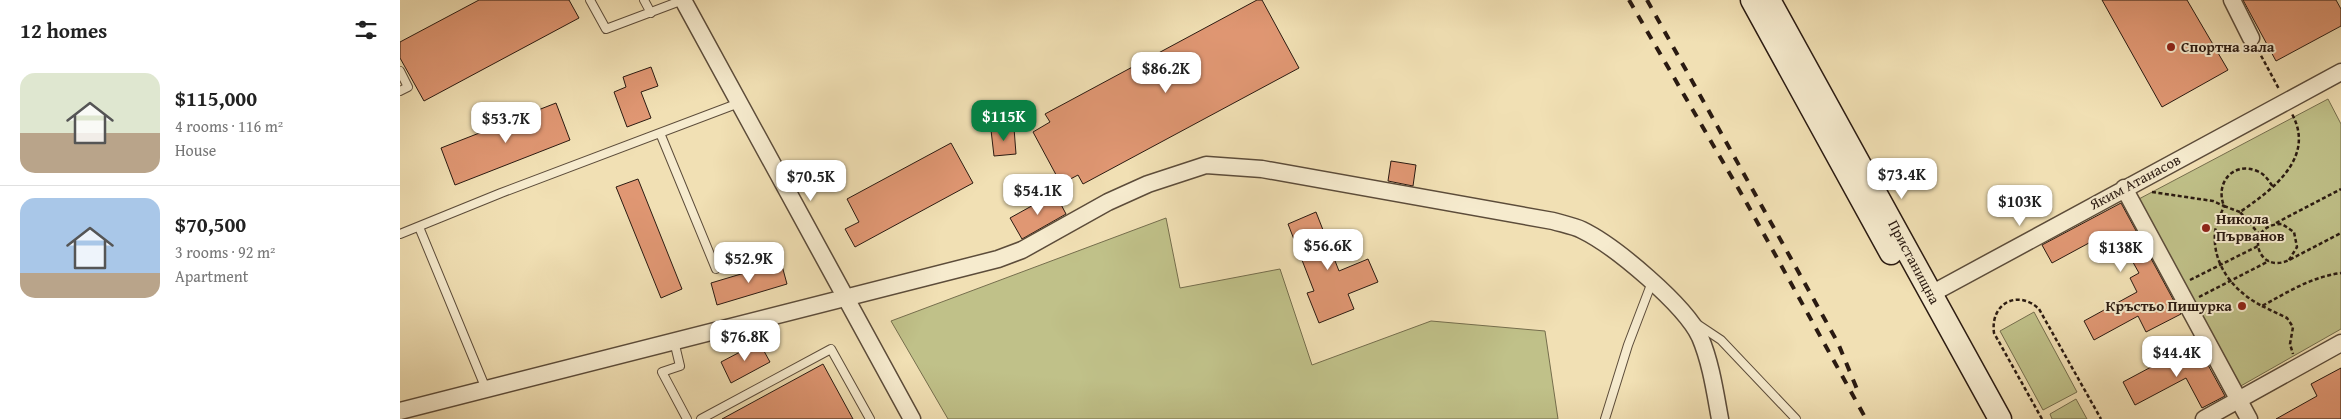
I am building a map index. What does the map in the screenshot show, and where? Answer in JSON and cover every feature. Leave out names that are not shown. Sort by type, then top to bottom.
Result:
[{"type":"main road","name":"Пристанищна","points":[[1752,0],[1982,419]]},
{"type":"main road","name":"Пристанищна","points":[[1769,0],[2000,419]]},
{"type":"street","points":[[683,0],[912,419]]},
{"type":"street","points":[[2232,0],[2252,38]]},
{"type":"street","name":"Яким Атанасов","points":[[1931,294],[2341,72]]},
{"type":"street","points":[[400,411],[845,296],[998,259],[1022,250],[1108,202],[1148,184],[1206,165],[1262,169],[1553,221],[1581,229],[1602,242],[1652,282],[1688,317],[1700,336],[1707,356],[1720,419]]},
{"type":"street","points":[[2124,188],[2248,419]]},
{"type":"street","points":[[2204,419],[2341,343]]},
{"type":"lane","points":[[590,0],[606,29],[683,0]]},
{"type":"lane","points":[[644,0],[651,12]]},
{"type":"lane","points":[[400,71],[408,87],[400,91]]},
{"type":"lane","points":[[400,234],[501,193],[739,103]]},
{"type":"lane","points":[[660,133],[716,269]]},
{"type":"lane","points":[[419,227],[486,390]]},
{"type":"lane","points":[[1606,419],[1628,345],[1652,282]]},
{"type":"lane","points":[[1688,317],[1721,340],[1796,419]]},
{"type":"lane","points":[[674,341],[680,366],[662,372],[687,419]]},
{"type":"lane","points":[[701,419],[831,349],[870,419]]},
{"type":"path","points":[[2240,212],[2273,187],[2289,171],[2298,150],[2299,135],[2294,117],[2252,38]]},
{"type":"path","points":[[2273,187],[2266,177],[2255,170],[2242,170],[2229,174],[2221,185],[2220,197],[2224,206],[2215,232],[2220,264],[2230,281],[2247,298],[2287,318],[2292,327],[2290,344],[2299,367]]},
{"type":"path","points":[[2341,189],[2266,227],[2260,234],[2258,246],[2263,258],[2283,263],[2341,233]]},
{"type":"path","points":[[2151,192],[2213,201],[2240,212],[2260,234]]},
{"type":"path","points":[[2274,224],[2282,224],[2294,232],[2297,247],[2289,260]]},
{"type":"path","points":[[2177,286],[2258,246]]},
{"type":"path","points":[[2187,304],[2269,261]]},
{"type":"path","points":[[2262,306],[2306,282],[2324,275],[2341,273]]},
{"type":"path","points":[[2042,419],[1994,332],[1994,317],[1998,309],[2006,302],[2024,300],[2033,302],[2040,309],[2101,419]]},
{"type":"green space","points":[[2328,99],[2341,124],[2341,329],[2239,387],[2137,200]]},
{"type":"green space","points":[[1166,218],[1180,288],[1280,269],[1312,365],[1431,321],[1545,331],[1558,419],[948,419],[891,321]]},
{"type":"green space","points":[[2034,312],[2077,392],[2043,410],[2000,331]]},
{"type":"green space","points":[[2076,399],[2087,419],[2052,419],[2050,414]]},
{"type":"building","points":[[479,0],[569,0],[579,18],[424,101],[400,58],[400,42]]},
{"type":"building","points":[[1257,0],[1262,0],[1299,68],[1083,184],[1078,175],[1061,184],[1033,132],[1050,122],[1045,114]]},
{"type":"building","name":"Спортна зала","points":[[2102,0],[2187,0],[2228,70],[2162,107]]},
{"type":"building","points":[[2243,0],[2336,0],[2341,9],[2341,26],[2276,61]]},
{"type":"building","points":[[651,67],[658,86],[641,92],[651,118],[627,127],[614,92],[626,87],[623,77]]},
{"type":"building","points":[[556,103],[570,140],[455,185],[441,148]]},
{"type":"building","points":[[1014,128],[1016,154],[994,156],[991,130]]},
{"type":"building","points":[[951,143],[973,183],[855,247],[845,229],[859,222],[847,199]]},
{"type":"building","points":[[1391,161],[1416,165],[1413,186],[1388,181]]},
{"type":"building","points":[[638,179],[682,289],[661,298],[616,187]]},
{"type":"building","points":[[1055,193],[1066,214],[1022,239],[1010,218]]},
{"type":"building","points":[[2121,203],[2181,314],[2146,332],[2138,316],[2094,340],[2084,321],[2137,292],[2130,278],[2139,273],[2120,239],[2106,247],[2100,237],[2052,263],[2042,245]]},
{"type":"building","points":[[1316,212],[1339,271],[1368,259],[1378,282],[1348,294],[1354,309],[1319,323],[1307,293],[1314,291],[1288,224]]},
{"type":"building","points":[[781,262],[787,284],[717,305],[711,283]]},
{"type":"building","points":[[759,342],[770,362],[731,383],[721,362]]},
{"type":"building","points":[[2196,343],[2225,396],[2202,408],[2186,378],[2135,405],[2123,382]]},
{"type":"building","points":[[823,364],[853,419],[722,419]]},
{"type":"building","points":[[2341,368],[2341,419],[2276,419],[2317,396],[2311,384]]},
{"type":"railway","points":[[1629,0],[1745,200],[1866,419]]},
{"type":"railway","points":[[1647,0],[1838,343],[1859,394]]},
{"type":"place","name":"Спортна зала","points":[[2171,47]]},
{"type":"place","name":"Никола Първанов","points":[[2206,228]]},
{"type":"place","name":"Кръстьо Пишурка","points":[[2242,306]]}]
